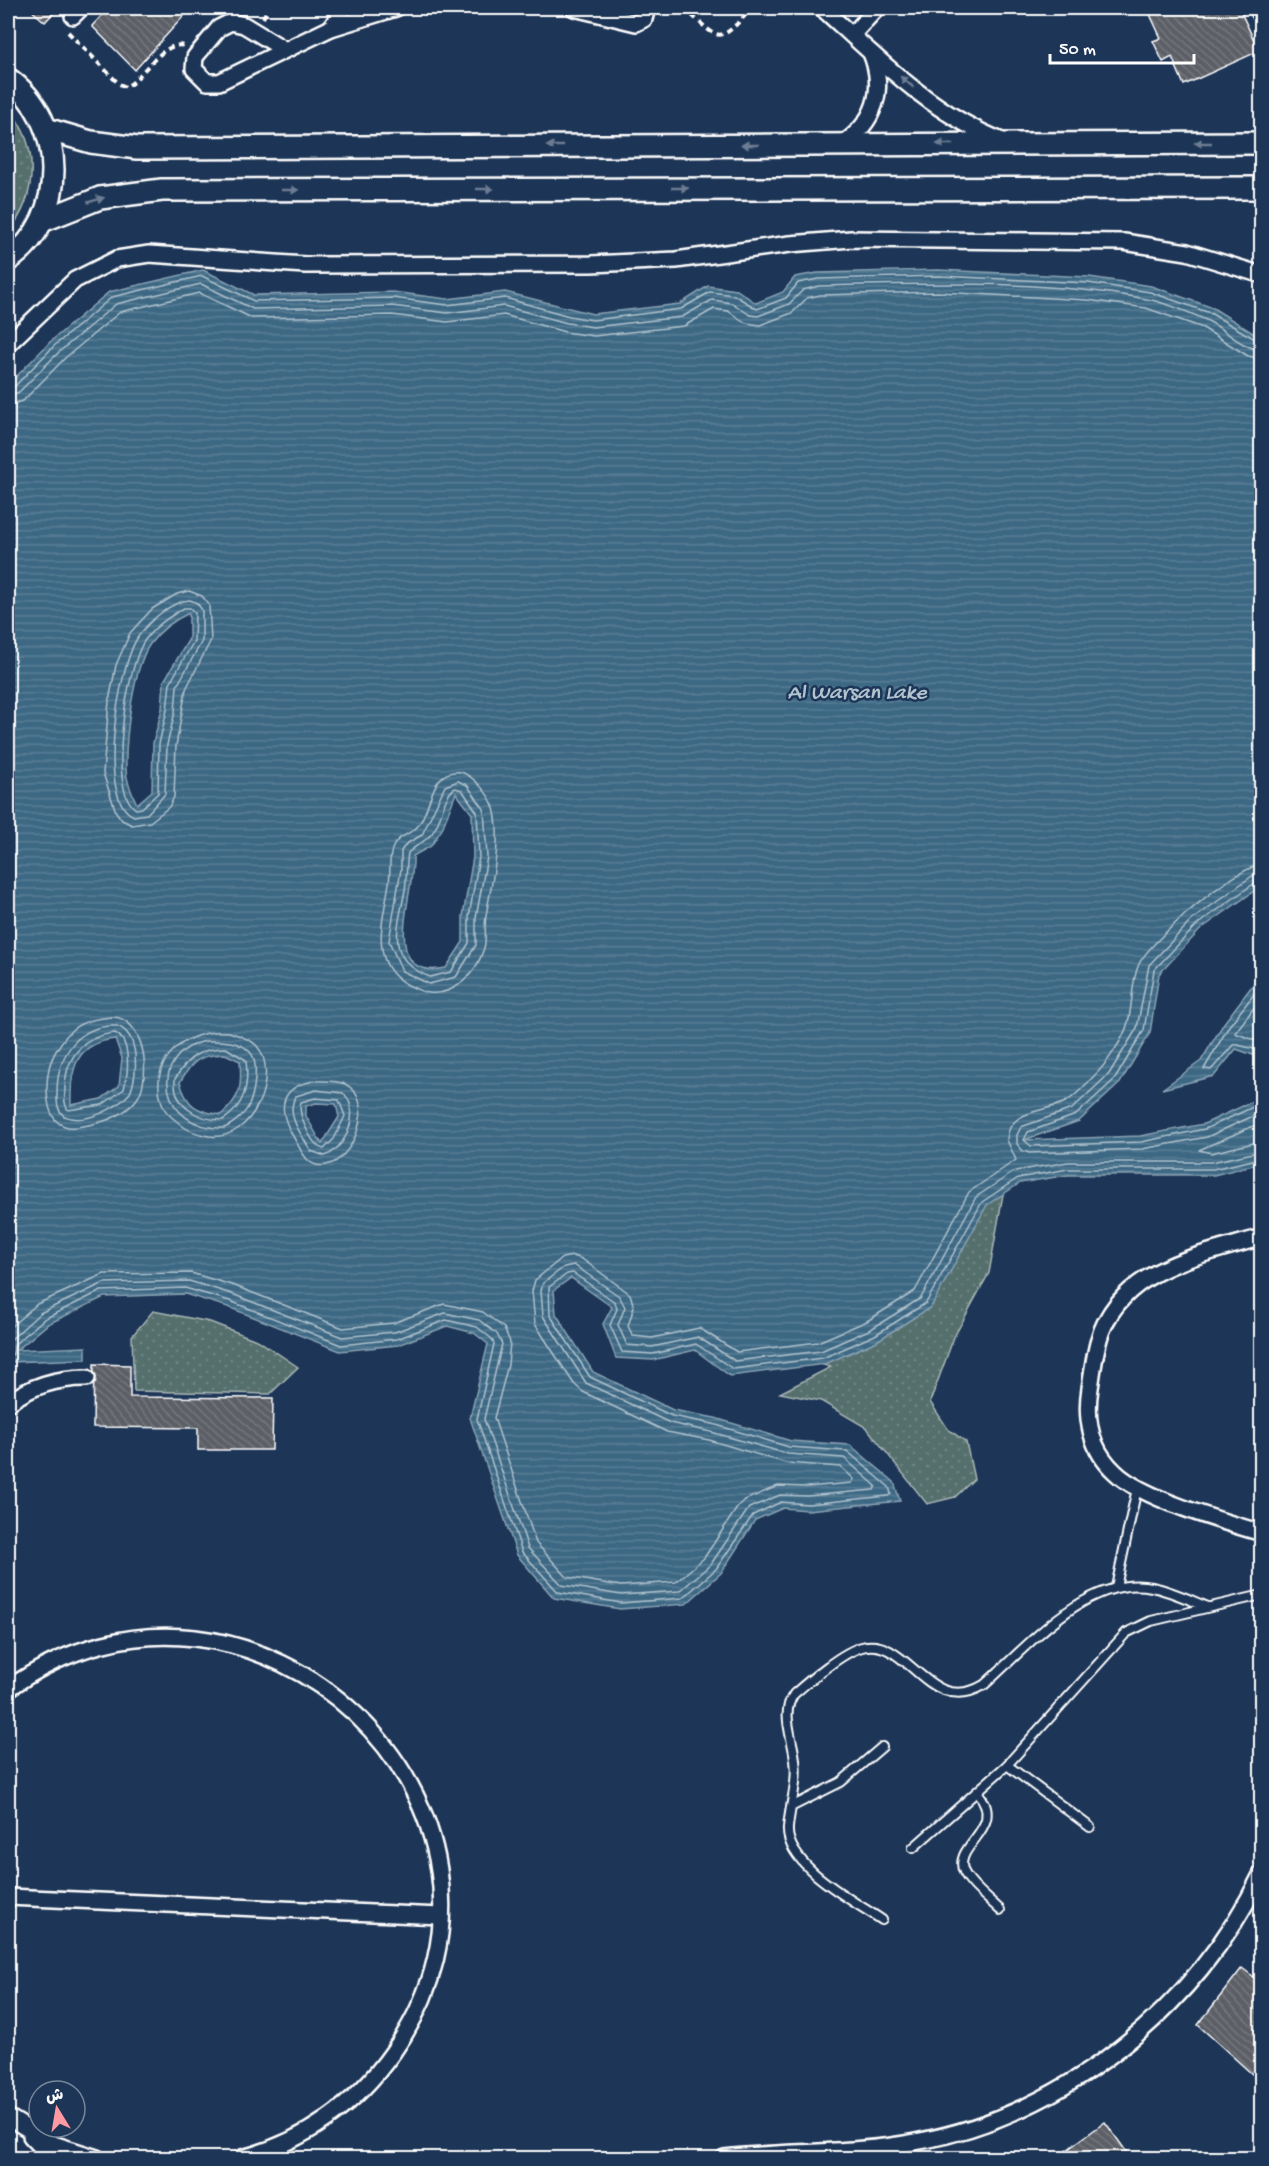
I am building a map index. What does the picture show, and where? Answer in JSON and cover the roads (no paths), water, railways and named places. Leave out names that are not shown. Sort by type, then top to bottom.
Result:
[{"type":"street","points":[[331,28],[343,8]]},
{"type":"street","points":[[285,50],[243,25],[231,22],[219,28],[195,57],[193,63],[197,75],[213,83],[285,50],[331,28],[396,8]]},
{"type":"street","points":[[574,8],[631,23],[644,19],[647,8]]},
{"type":"street","points":[[822,8],[871,52],[948,114],[968,126],[1011,144]]},
{"type":"street","points":[[852,35],[877,8]]},
{"type":"street","points":[[841,145],[862,128],[875,105],[878,78],[871,52]]},
{"type":"street","points":[[8,79],[27,96],[46,129],[52,152],[53,175],[50,199],[42,221],[28,241],[8,260]]},
{"type":"street","points":[[46,129],[91,142],[137,148],[1262,143]]},
{"type":"street","points":[[42,221],[100,198],[162,190],[1262,188]]},
{"type":"street","points":[[8,344],[62,290],[81,275],[117,259],[149,254],[305,265],[591,264],[676,260],[790,244],[851,239],[1124,242],[1187,252],[1262,274]]},
{"type":"street","points":[[1262,1237],[1159,1270],[1131,1289],[1110,1315],[1102,1330],[1089,1400],[1090,1426],[1106,1462],[1125,1481],[1137,1488],[1262,1533]]},
{"type":"street","points":[[8,1403],[34,1387],[51,1381],[87,1378]]},
{"type":"street","points":[[8,1689],[44,1667],[77,1653],[115,1642],[179,1637],[225,1642],[285,1663],[326,1688],[379,1739],[394,1760],[416,1799],[430,1836],[438,1876],[441,1916],[429,1982],[400,2043],[369,2083],[350,2101],[303,2134],[278,2158]]},
{"type":"street","points":[[724,2158],[914,2142],[975,2127],[1033,2103],[1090,2069],[1172,2003],[1216,1950],[1262,1873]]},
{"type":"street","points":[[8,1897],[441,1916]]},
{"type":"street","points":[[8,2117],[26,2130],[53,2144],[97,2158]]},
{"type":"street","points":[[26,2130],[52,2158]]},
{"type":"street","points":[[242,2158],[276,2147],[303,2134]]},
{"type":"lane","points":[[1116,1587],[1137,1488]]},
{"type":"lane","points":[[882,1920],[799,1860],[789,1839],[788,1827],[793,1806],[796,1764],[786,1714],[789,1700],[800,1689],[852,1650],[868,1646],[885,1649],[937,1687],[952,1693],[969,1692],[984,1685],[1078,1604],[1100,1592],[1116,1587],[1150,1587],[1208,1607]]},
{"type":"lane","points":[[913,1848],[1007,1765],[1126,1633],[1151,1621],[1262,1595]]},
{"type":"lane","points":[[793,1806],[842,1782],[882,1747]]},
{"type":"lane","points":[[1007,1765],[1090,1827]]},
{"type":"lane","points":[[977,1792],[985,1802],[987,1815],[965,1856],[963,1867],[968,1877],[1000,1910]]},
{"type":"water","name":"Al Warsan Lake","points":[[203,270],[254,295],[393,292],[447,299],[505,292],[593,314],[680,304],[708,286],[737,290],[756,303],[783,292],[795,277],[817,273],[938,270],[1089,277],[1151,286],[1213,308],[1261,338],[1261,886],[1201,929],[1159,974],[1150,1033],[1120,1083],[1079,1121],[1024,1140],[1140,1136],[1204,1124],[1258,1099],[1261,1071],[1261,1163],[1214,1175],[1068,1175],[1020,1183],[987,1205],[931,1307],[877,1341],[825,1364],[730,1376],[695,1350],[653,1360],[616,1358],[603,1324],[612,1307],[571,1278],[554,1290],[556,1314],[593,1372],[673,1410],[715,1418],[791,1441],[850,1445],[894,1482],[900,1501],[808,1510],[783,1508],[755,1520],[721,1573],[686,1604],[620,1609],[554,1598],[517,1555],[470,1418],[488,1344],[474,1333],[447,1326],[398,1345],[340,1351],[228,1307],[185,1294],[104,1297],[48,1324],[17,1350],[86,1347],[86,1359],[11,1362],[8,1364],[8,385],[50,342],[109,292]],"holes":[[[189,613],[189,639],[164,681],[162,709],[153,743],[152,791],[137,804],[128,782],[126,769],[127,740],[135,686],[139,669],[150,644],[173,622]],[[456,793],[472,814],[473,857],[463,916],[463,942],[446,968],[425,969],[412,961],[406,948],[404,930],[406,911],[413,856],[431,846],[442,829]],[[115,1039],[122,1058],[119,1086],[101,1099],[71,1105],[72,1080],[78,1060],[83,1052],[102,1042]],[[225,1054],[240,1061],[239,1091],[233,1103],[221,1115],[205,1112],[194,1106],[186,1097],[180,1082],[193,1064],[209,1056]],[[316,1103],[336,1104],[339,1117],[322,1144],[306,1116],[306,1106]]]},
{"type":"water","points":[[1261,974],[1261,1058],[1236,1049],[1214,1076],[1162,1089],[1201,1061],[1224,1023]]}]
